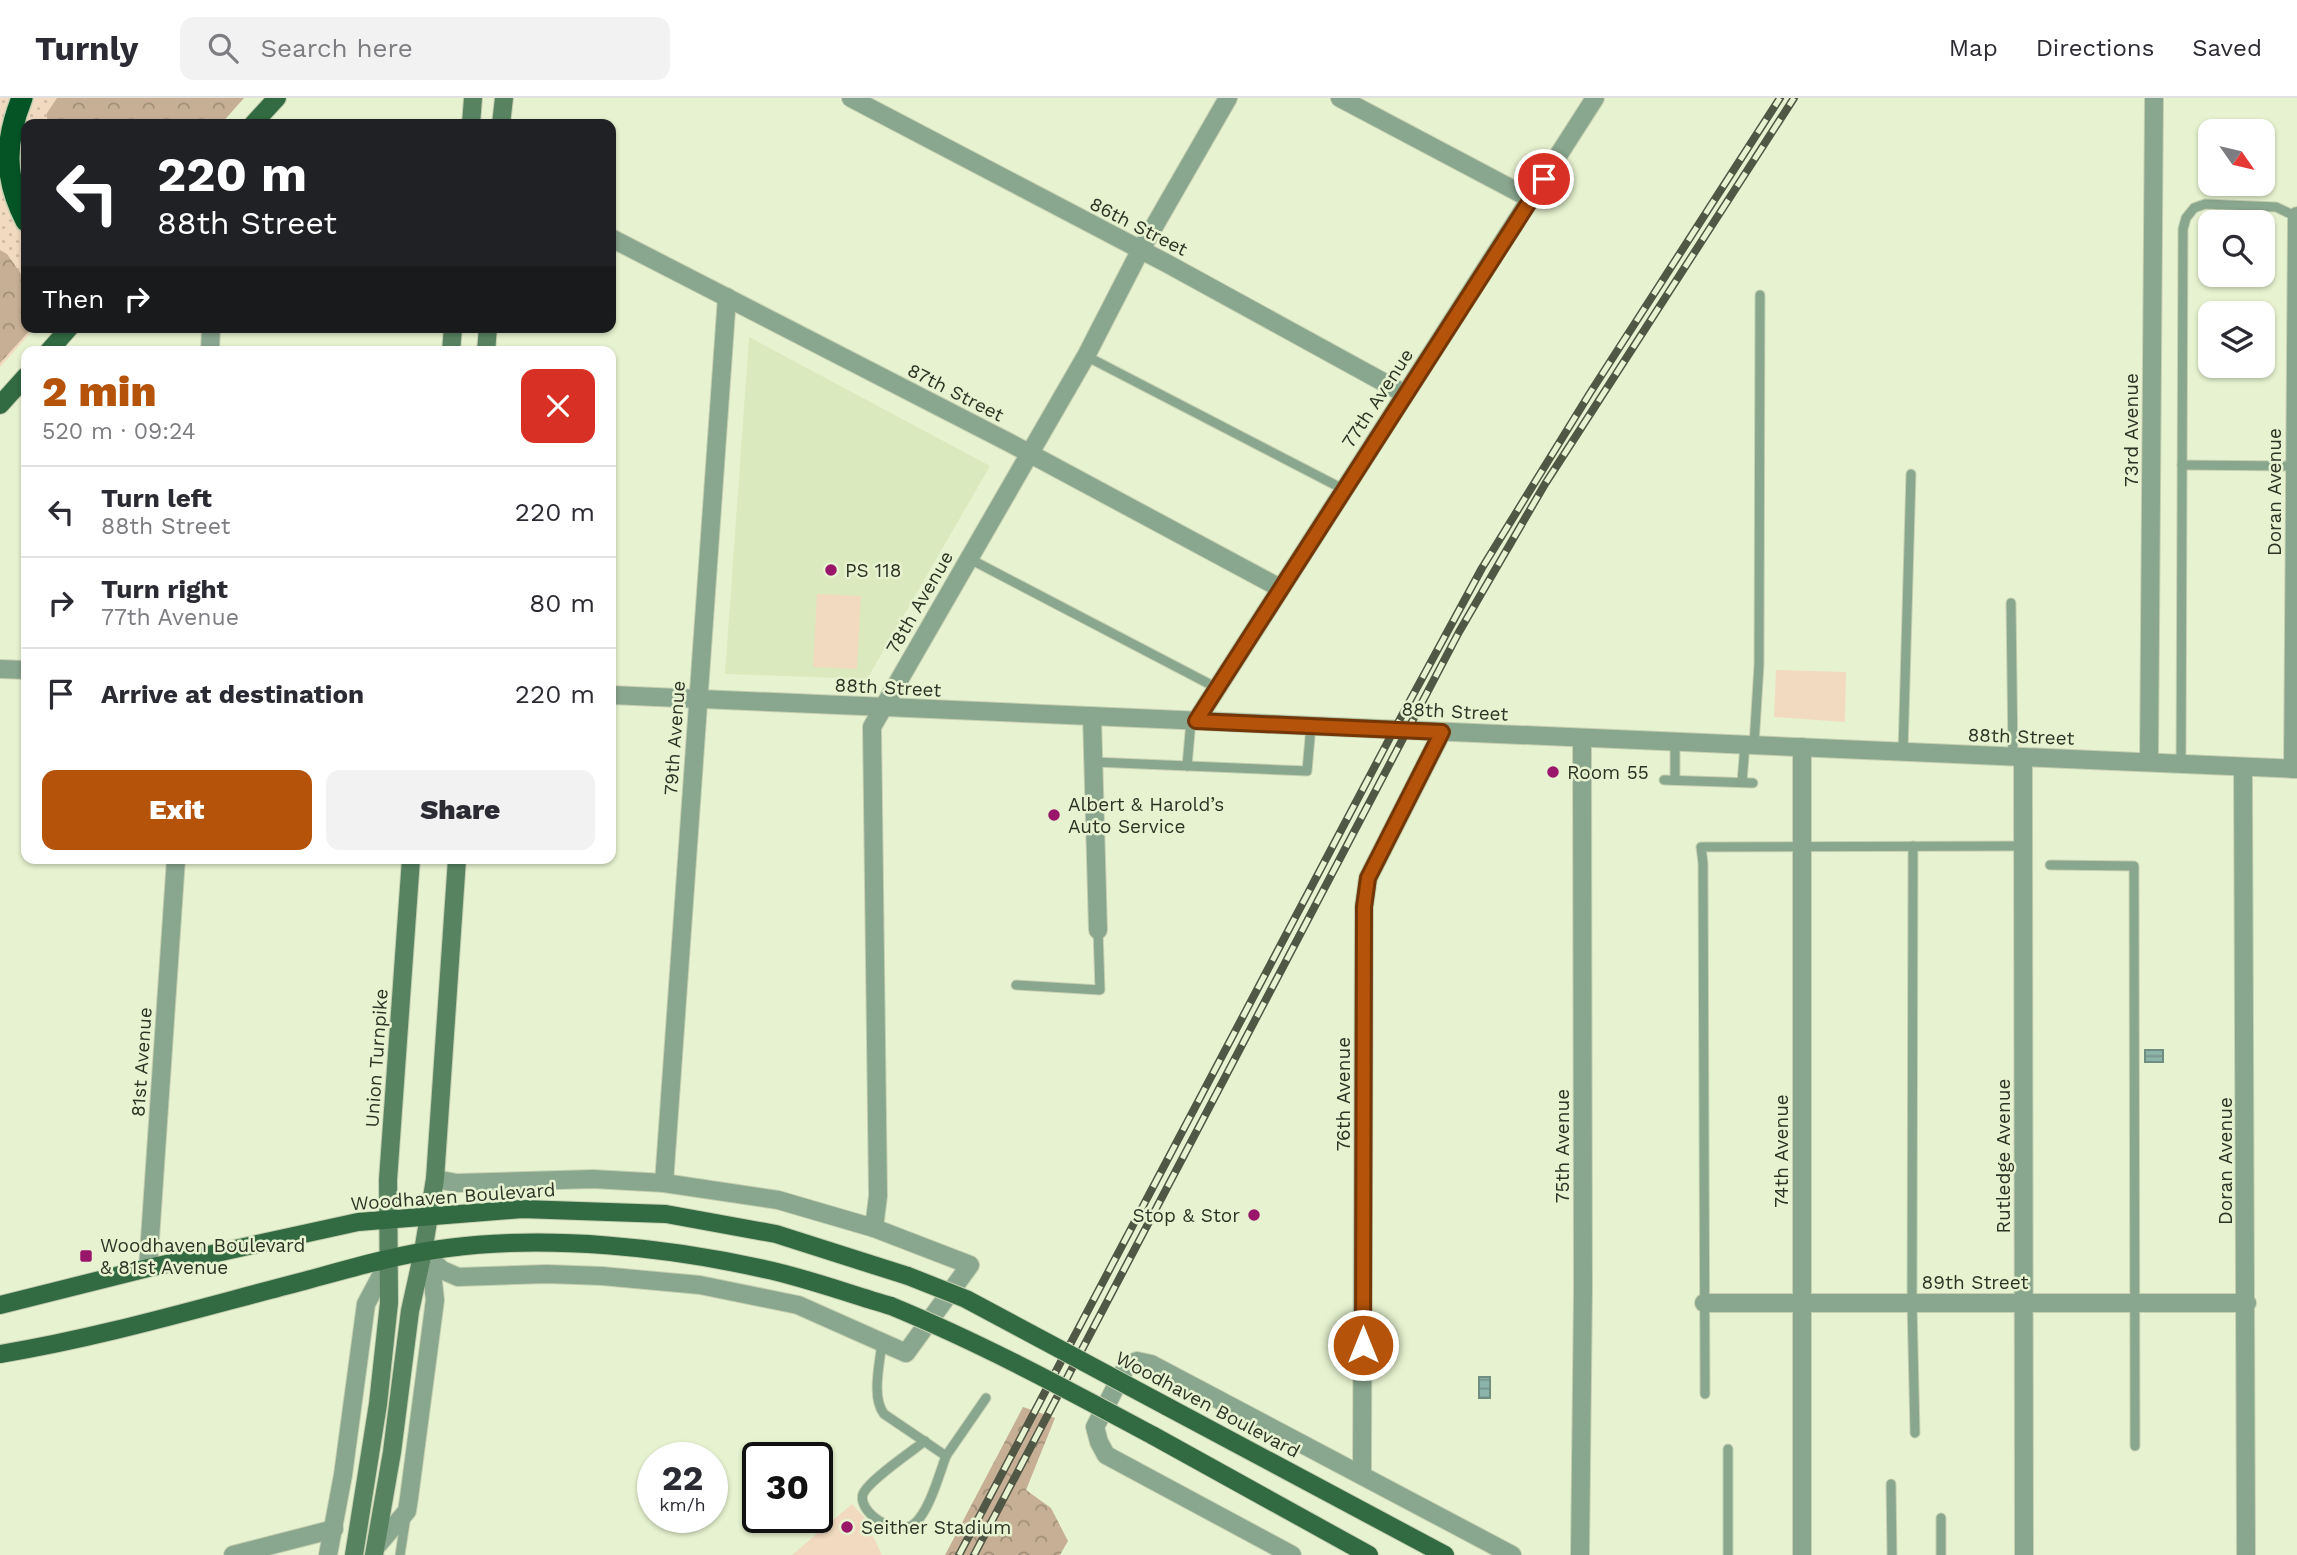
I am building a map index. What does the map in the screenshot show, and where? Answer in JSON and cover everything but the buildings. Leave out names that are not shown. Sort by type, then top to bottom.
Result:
[{"type":"highway","points":[[21,210],[12,190],[9,165],[11,131],[22,98]]},
{"type":"main road","points":[[258,119],[277,98]]},
{"type":"main road","points":[[471,119],[473,98]]},
{"type":"main road","points":[[502,119],[504,98]]},
{"type":"main road","points":[[0,405],[21,382]]},
{"type":"main road","name":"Union Turnpike","points":[[354,1555],[379,1404],[389,1303],[388,1180],[411,864]]},
{"type":"main road","points":[[375,1551],[392,1452],[410,1311],[435,1179],[457,864]]},
{"type":"main road","name":"Woodhaven Boulevard","points":[[0,1306],[148,1268],[345,1225],[388,1219],[544,1209],[666,1214],[776,1234],[908,1276],[966,1299],[1445,1555]]},
{"type":"main road","points":[[0,1354],[99,1334],[390,1259],[452,1247],[530,1244],[653,1250],[767,1269],[891,1306],[952,1331],[1152,1435],[1369,1555]]},
{"type":"street","name":"86th Street","points":[[851,98],[1405,394]]},
{"type":"street","name":"78th Avenue","points":[[874,1228],[878,1196],[871,733],[883,707],[1086,356],[1140,251],[1228,98]]},
{"type":"street","points":[[1340,98],[1531,199]]},
{"type":"street","name":"77th Avenue","points":[[1193,721],[1217,688],[1595,98]]},
{"type":"street","name":"73rd Avenue","points":[[2150,762],[2154,98]]},
{"type":"street","name":"Doran Avenue","points":[[2295,769],[2296,216]]},
{"type":"street","name":"87th Street","points":[[616,241],[1028,453],[1280,588]]},
{"type":"street","name":"79th Avenue","points":[[664,1183],[727,297]]},
{"type":"street","points":[[0,669],[21,670]]},
{"type":"street","name":"88th Street","points":[[616,695],[2295,769]]},
{"type":"street","points":[[1092,716],[1098,930]]},
{"type":"street","name":"76th Avenue","points":[[1362,1475],[1364,907],[1368,878],[1442,732]]},
{"type":"street","name":"75th Avenue","points":[[1580,1555],[1583,1289],[1581,738]]},
{"type":"street","name":"74th Avenue","points":[[1801,1555],[1802,747]]},
{"type":"street","name":"Rutledge Avenue","points":[[2018,757],[2023,846],[2024,1555]]},
{"type":"street","name":"Doran Avenue","points":[[2243,767],[2246,1555]]},
{"type":"street","name":"81st Avenue","points":[[148,1268],[176,864]]},
{"type":"street","name":"Woodhaven Boulevard","points":[[423,1252],[442,1270],[458,1277],[576,1275],[700,1285],[798,1306],[906,1353],[970,1265],[874,1228],[778,1200],[664,1183],[593,1179],[457,1183],[435,1179]]},
{"type":"street","points":[[375,1551],[407,1511],[435,1300],[432,1273],[423,1252]]},
{"type":"street","points":[[328,1555],[366,1304],[390,1259]]},
{"type":"street","name":"89th Street","points":[[1704,1303],[2247,1303]]},
{"type":"street","points":[[1292,1555],[1107,1455],[1099,1442],[1095,1427],[1127,1365],[1138,1361],[1151,1364],[1512,1555]]},
{"type":"street","points":[[233,1555],[334,1529]]},
{"type":"lane","points":[[2181,764],[2183,229],[2186,218],[2194,208],[2206,204],[2276,206],[2296,216]]},
{"type":"lane","points":[[1742,782],[1759,665],[1760,295]]},
{"type":"lane","points":[[1086,356],[1343,489]]},
{"type":"lane","points":[[2182,465],[2296,458]]},
{"type":"lane","points":[[1903,752],[1911,474]]},
{"type":"lane","points":[[968,558],[1217,688]]},
{"type":"lane","points":[[2011,603],[2018,757]]},
{"type":"lane","points":[[1187,766],[1193,721]]},
{"type":"lane","points":[[1094,762],[1307,771],[1311,726]]},
{"type":"lane","points":[[1675,742],[1670,780],[1753,782]]},
{"type":"lane","points":[[1913,846],[1912,1303],[1915,1433]]},
{"type":"lane","points":[[1706,1394],[1701,847],[2023,846]]},
{"type":"lane","points":[[2050,864],[2134,866],[2135,1446]]},
{"type":"lane","points":[[1016,985],[1100,990],[1098,930]]},
{"type":"lane","points":[[882,1342],[877,1397],[879,1408],[946,1456]]},
{"type":"lane","points":[[925,1441],[872,1483],[863,1494],[867,1510],[890,1527],[901,1530],[915,1523],[924,1512],[946,1456],[986,1398]]},
{"type":"lane","points":[[1728,1449],[1728,1555]]},
{"type":"lane","points":[[1891,1484],[1892,1555]]},
{"type":"lane","points":[[400,1555],[407,1511]]},
{"type":"lane","points":[[1941,1518],[1941,1555]]},
{"type":"shaded area","points":[[0,98],[244,98],[225,119],[21,119],[21,333],[31,333],[0,367]]},
{"type":"shaded area","name":"PS 118","points":[[749,337],[990,466],[867,679],[725,674]]},
{"type":"shaded area","points":[[817,594],[861,596],[857,669],[813,667]]},
{"type":"shaded area","points":[[1776,670],[1846,672],[1845,722],[1774,717]]},
{"type":"shaded area","name":"Seither Stadium","points":[[852,1504],[864,1517],[882,1555],[792,1555],[818,1533],[833,1533],[833,1520]]},
{"type":"green space","points":[[57,98],[244,98],[225,119],[47,119],[47,113]]},
{"type":"green space","points":[[0,250],[7,254],[21,274],[21,333],[28,333],[0,363]]},
{"type":"green space","points":[[1023,1407],[1055,1418],[1026,1490],[1051,1508],[1068,1541],[1060,1555],[945,1555]]},
{"type":"water","points":[[2145,1050],[2163,1050],[2163,1062],[2145,1062]]},
{"type":"water","points":[[1479,1377],[1490,1377],[1490,1398],[1479,1398]]},
{"type":"railway","points":[[959,1555],[1482,568],[1590,393],[1780,98]]},
{"type":"railway","points":[[974,1555],[1459,632],[1545,484],[1794,98]]},
{"type":"place","name":"PS 118","points":[[831,570]]},
{"type":"place","name":"Room 55","points":[[1553,772]]},
{"type":"place","name":"Albert & Harold’s Auto Service","points":[[1054,815]]},
{"type":"place","name":"Stop & Stor","points":[[1254,1215]]},
{"type":"place","name":"Woodhaven Boulevard & 81st Avenue","points":[[86,1256]]},
{"type":"place","name":"Seither Stadium","points":[[847,1527]]},
{"type":"route","points":[[1363,1345],[1364,907],[1368,878],[1442,732],[1196,721],[1544,179]]}]
